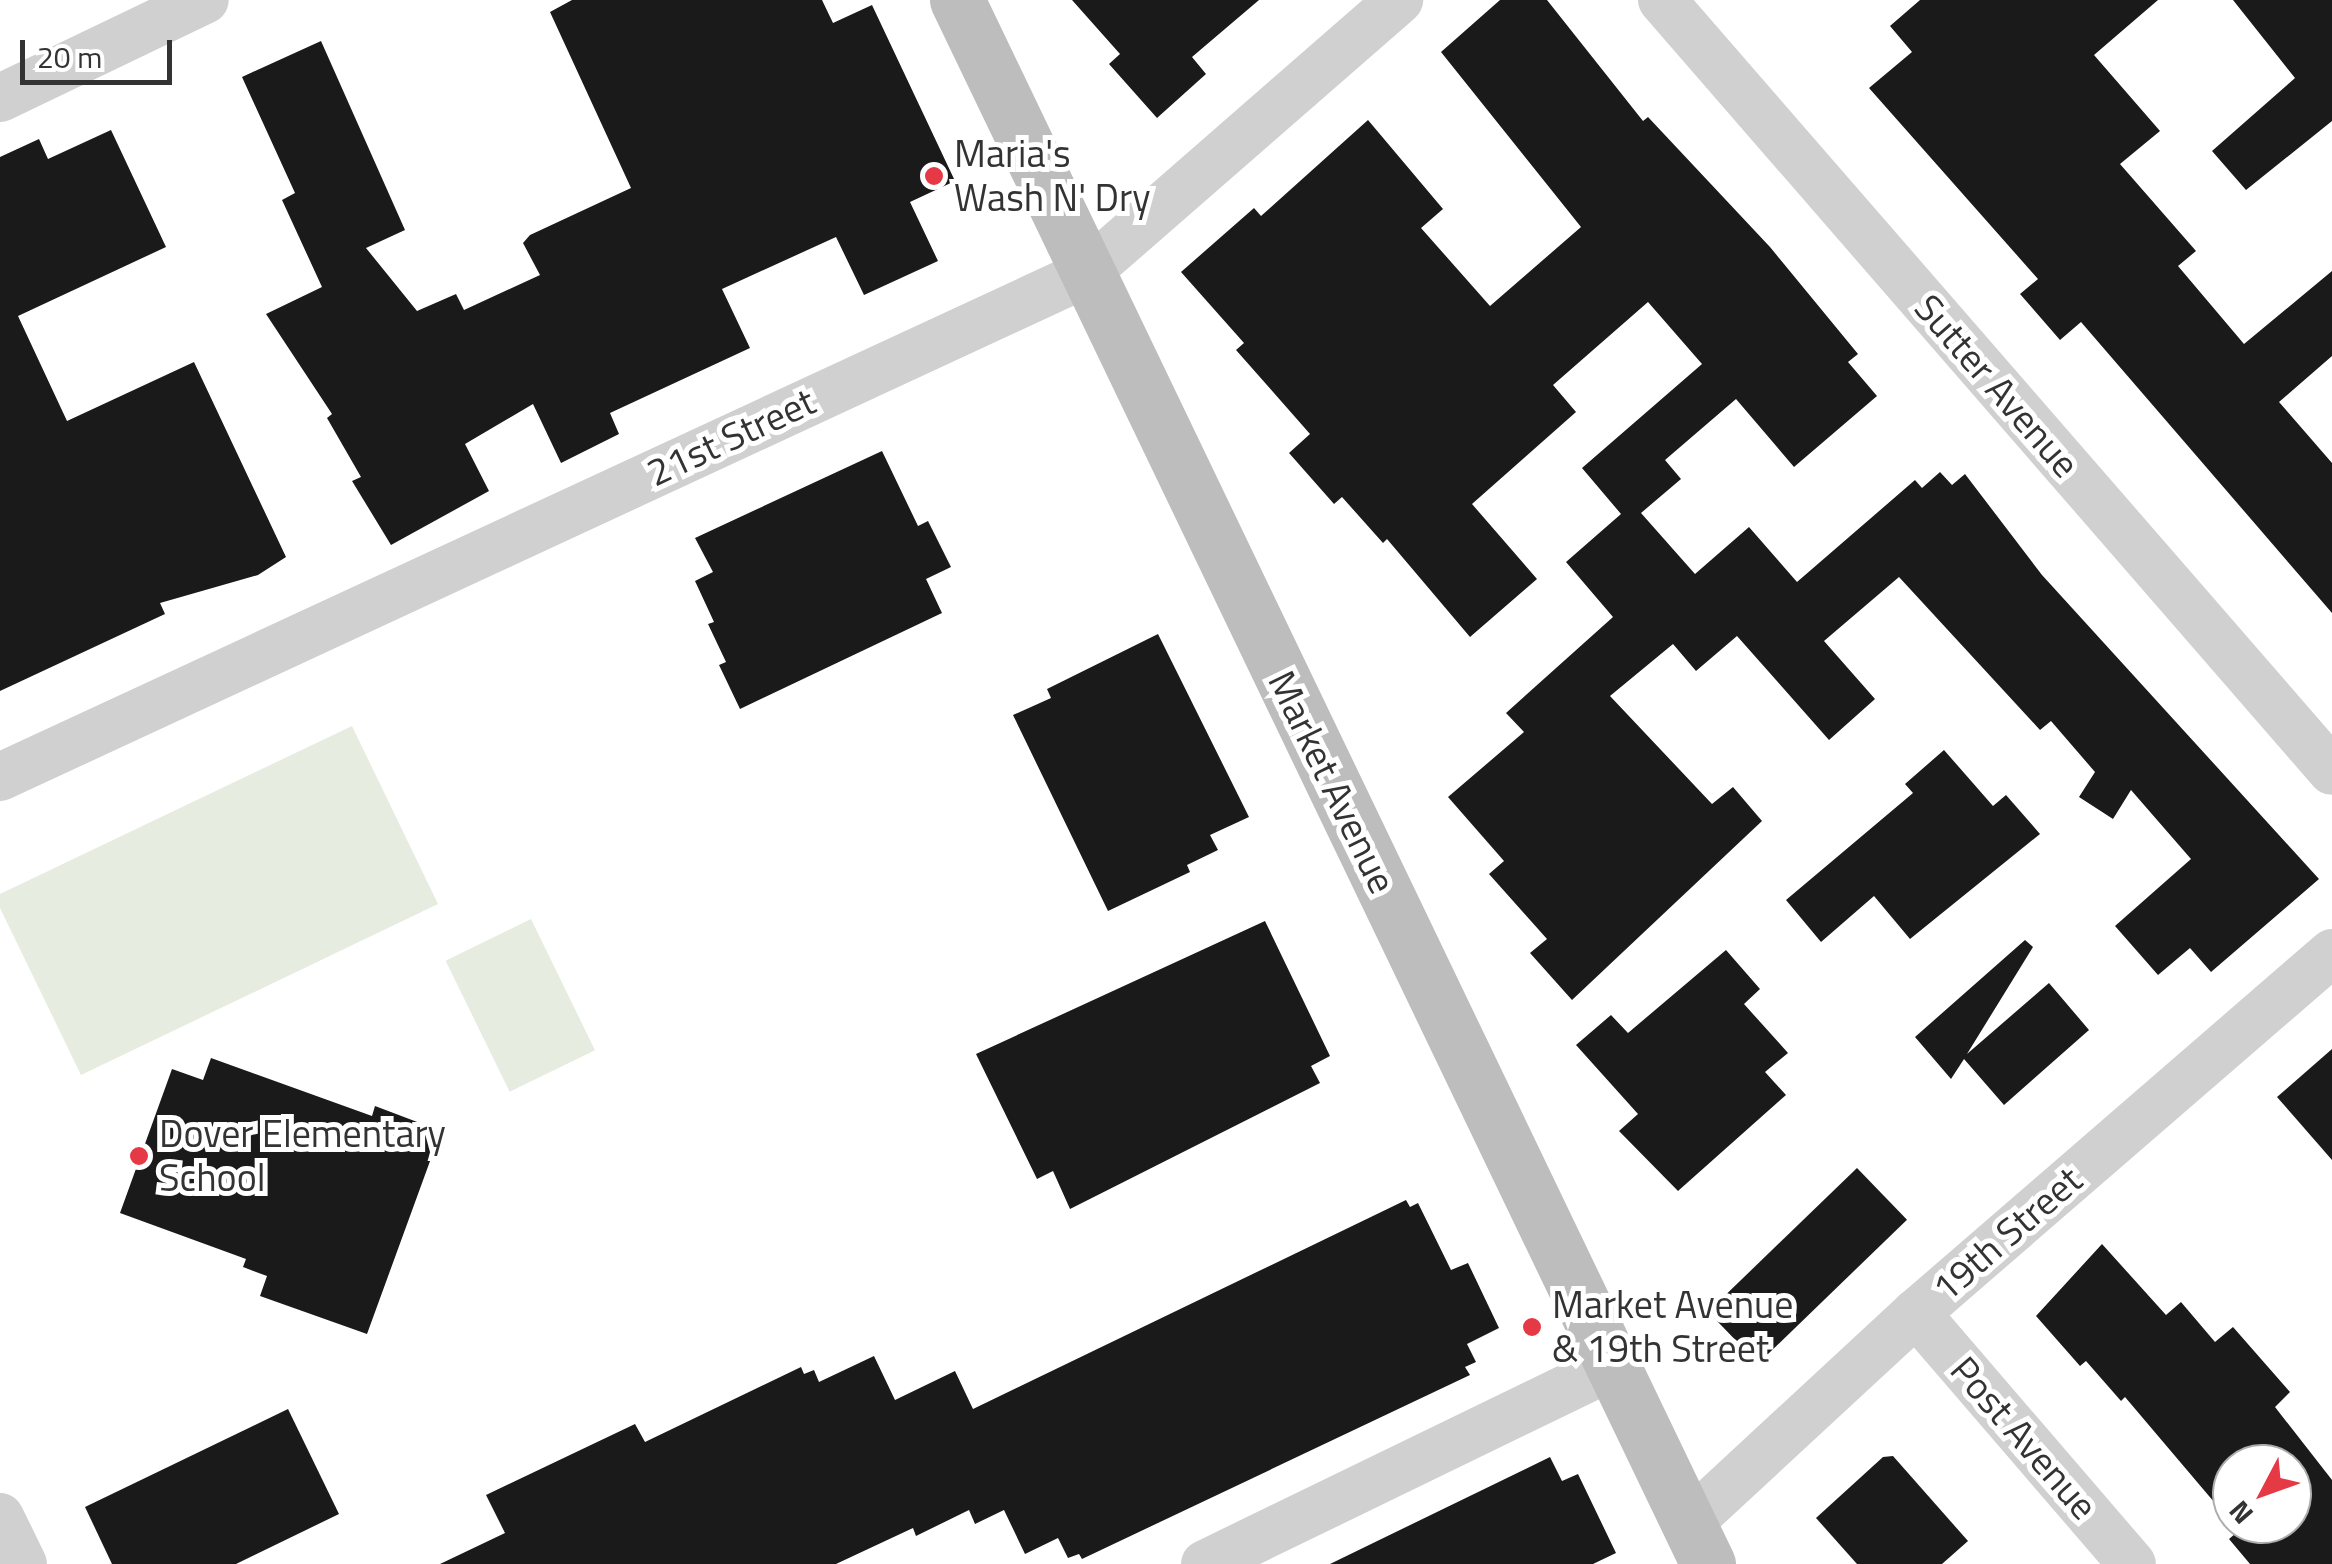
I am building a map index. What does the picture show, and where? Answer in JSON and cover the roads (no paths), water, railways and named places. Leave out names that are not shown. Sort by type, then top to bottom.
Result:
[{"type":"street","points":[[0,98],[205,0]]},
{"type":"street","name":"Market Avenue","points":[[957,0],[1084,274],[1698,1544]]},
{"type":"street","name":"21st Street","points":[[0,777],[1084,274],[1400,0]]},
{"type":"street","name":"Sutter Avenue","points":[[1662,0],[2332,772]]},
{"type":"street","name":"19th Street","points":[[1698,1544],[1916,1313],[2332,952]]},
{"type":"street","name":"Post Avenue","points":[[1916,1313],[2132,1564]]},
{"type":"street","points":[[1205,1564],[1615,1366]]},
{"type":"street","points":[[0,1517],[23,1564]]},
{"type":"place","name":"Maria's Wash N' Dry","points":[[934,176]]},
{"type":"place","name":"Dover Elementary School","points":[[139,1156]]},
{"type":"place","name":"Market Avenue & 19th Street","points":[[1532,1327]]}]
